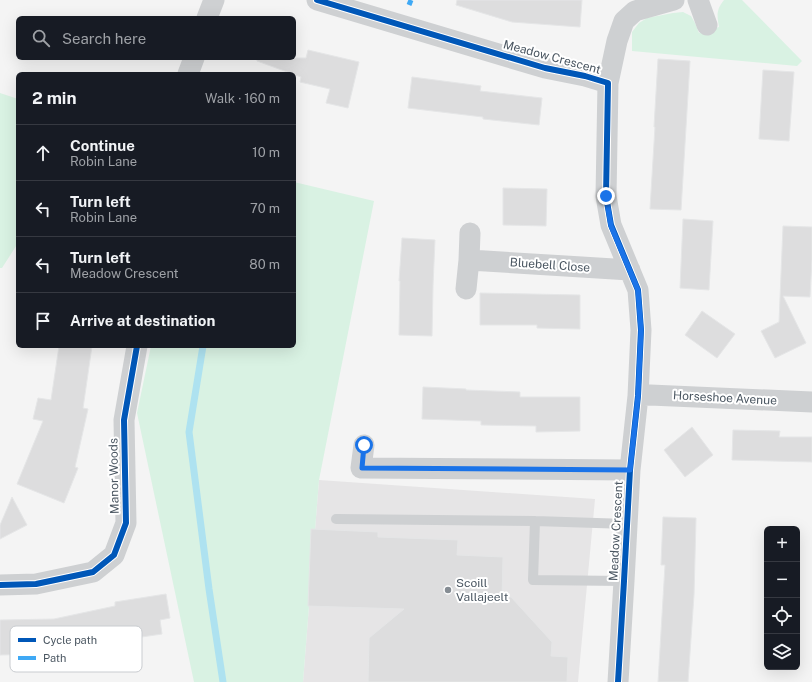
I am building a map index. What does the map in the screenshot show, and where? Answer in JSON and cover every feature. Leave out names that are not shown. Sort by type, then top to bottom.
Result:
[{"type":"street","points":[[209,16],[214,0]]},
{"type":"street","name":"Meadow Crescent","points":[[317,0],[545,68],[584,76],[608,83]]},
{"type":"street","name":"Meadow Crescent","points":[[618,682],[630,470],[638,396],[641,330],[638,290],[611,226],[606,196],[608,83],[617,41],[624,21],[635,11],[674,0]]},
{"type":"street","points":[[698,0],[707,25]]},
{"type":"street","points":[[189,72],[193,60]]},
{"type":"street","points":[[466,289],[470,233]]},
{"type":"street","name":"Bluebell Close","points":[[469,260],[630,270]]},
{"type":"street","name":"Manor Woods","points":[[0,585],[36,584],[93,572],[114,555],[126,523],[124,420],[137,348]]},
{"type":"street","name":"Horseshoe Avenue","points":[[638,396],[650,394],[812,402]]},
{"type":"street","points":[[364,445],[362,468],[630,470]]},
{"type":"lane","points":[[336,518],[628,524]]},
{"type":"lane","points":[[535,521],[533,580],[624,581]]},
{"type":"shaded area","name":"Scoill Vallajeelt","points":[[319,480],[595,499],[578,682],[303,682]]},
{"type":"green space","points":[[724,0],[742,0],[802,61],[797,66],[632,51],[632,32],[639,23],[647,18],[683,12],[691,16],[699,33],[719,27],[718,13]]},
{"type":"green space","points":[[0,93],[16,98],[16,246],[2,268],[0,268]]},
{"type":"green space","points":[[296,182],[374,201],[319,480],[303,682],[194,682],[137,413],[151,348],[296,348]]},
{"type":"building","points":[[457,0],[582,0],[580,27],[512,22],[456,5]]},
{"type":"building","points":[[308,50],[359,62],[348,108],[326,103],[330,89],[300,82],[301,77],[296,75],[296,72],[287,72],[257,61],[296,60],[296,58],[306,58]]},
{"type":"building","points":[[658,59],[690,61],[681,210],[650,209]]},
{"type":"building","points":[[763,70],[794,72],[789,141],[759,139]]},
{"type":"building","points":[[412,77],[481,86],[480,91],[542,98],[539,125],[483,119],[483,117],[408,108]]},
{"type":"building","points":[[503,188],[547,189],[546,226],[503,225]]},
{"type":"building","points":[[683,219],[713,221],[709,290],[680,288]]},
{"type":"building","points":[[783,226],[812,227],[810,297],[783,296],[806,343],[775,358],[761,331],[779,322]]},
{"type":"building","points":[[402,238],[435,240],[432,336],[399,335],[399,281]]},
{"type":"building","points":[[480,293],[580,295],[580,329],[537,328],[537,325],[480,325]]},
{"type":"building","points":[[702,311],[735,334],[717,358],[685,335]]},
{"type":"building","points":[[59,348],[92,348],[83,408],[88,409],[75,467],[78,468],[64,503],[17,484],[43,421],[33,419],[38,398],[51,400]]},
{"type":"building","points":[[423,387],[520,392],[520,397],[580,397],[580,431],[536,432],[536,426],[481,425],[481,421],[422,419]]},
{"type":"building","points":[[692,427],[713,455],[685,477],[664,450]]},
{"type":"building","points":[[733,430],[780,431],[779,437],[812,437],[812,462],[732,460]]},
{"type":"building","points":[[12,497],[27,525],[0,539],[0,525]]},
{"type":"building","points":[[663,517],[696,518],[694,595],[688,682],[658,682],[665,565],[661,565]]},
{"type":"building","points":[[311,529],[378,532],[378,537],[458,540],[457,555],[503,557],[502,597],[511,597],[552,642],[551,656],[568,657],[567,682],[368,682],[369,638],[404,609],[308,606]]},
{"type":"building","points":[[166,594],[170,618],[160,620],[162,634],[142,637],[142,626],[10,626],[10,655],[0,655],[0,620],[54,619],[115,606],[115,602]]},
{"type":"waterway","points":[[203,348],[189,432],[209,589],[223,682]]},
{"type":"marked path","points":[[409,5],[411,0]]},
{"type":"cycle path","points":[[317,0],[545,68],[585,76],[608,83],[606,196],[611,225],[638,290],[641,330],[638,396],[630,470],[618,682]]},
{"type":"cycle path","points":[[0,585],[36,584],[93,572],[114,555],[126,523],[124,420],[137,348]]},
{"type":"place","name":"Scoill Vallajeelt","points":[[448,590]]},
{"type":"route","points":[[364,445],[362,468],[630,470],[638,396],[641,330],[638,290],[611,226],[606,196]]}]
